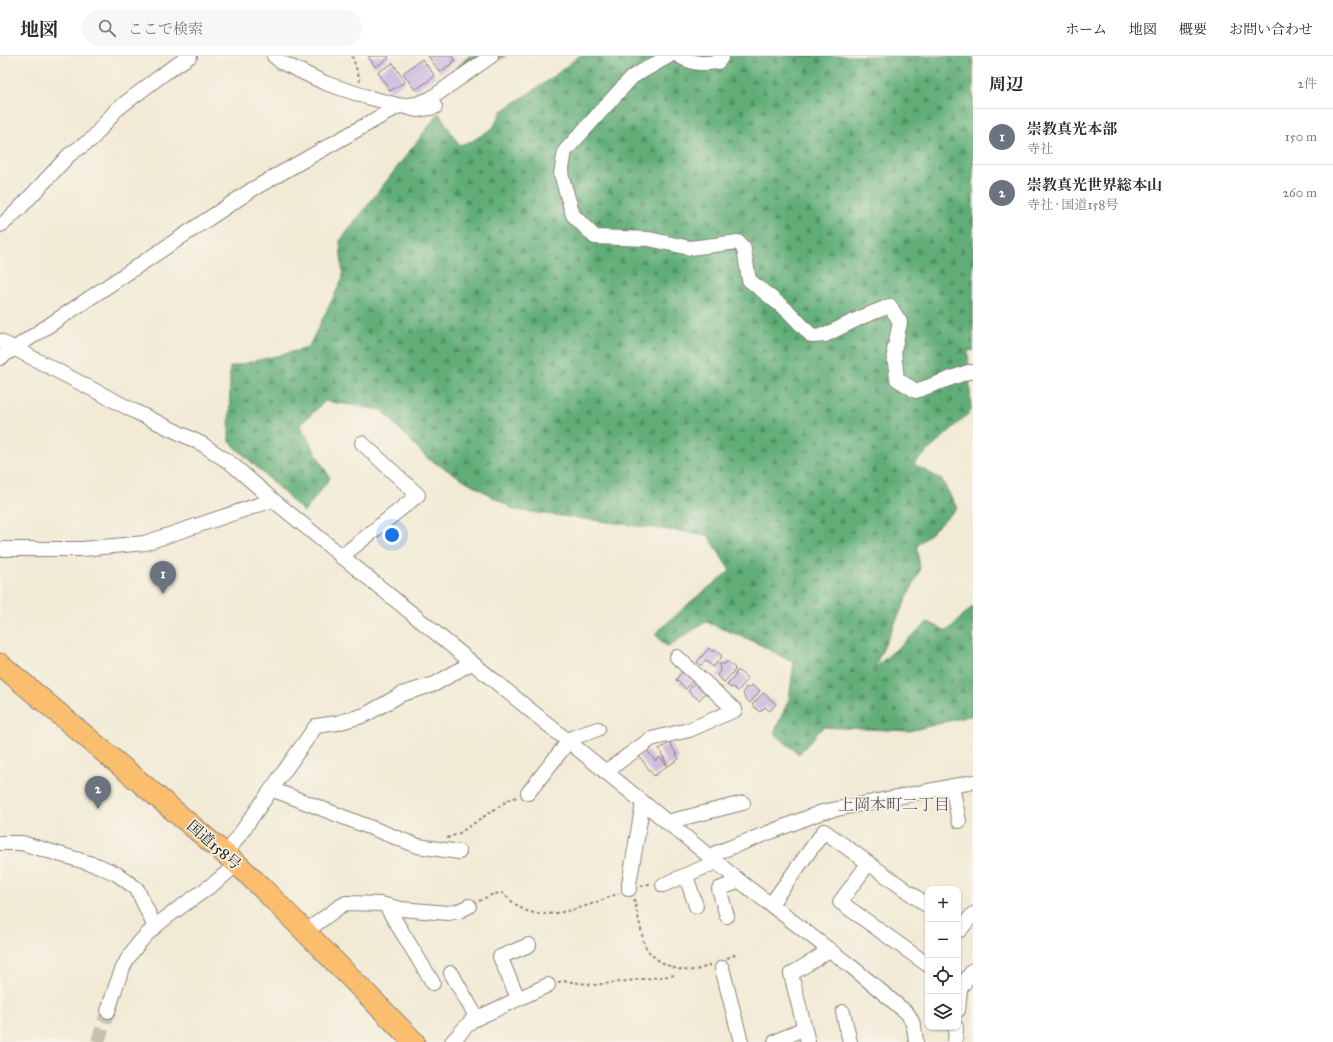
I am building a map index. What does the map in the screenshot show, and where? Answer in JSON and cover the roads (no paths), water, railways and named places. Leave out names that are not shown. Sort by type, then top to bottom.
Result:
[{"type":"highway","name":"国道158号","points":[[0,664],[232,859],[414,1042]]},
{"type":"street","points":[[0,225],[19,209],[69,155],[92,139],[116,110],[166,72],[190,56]]},
{"type":"street","points":[[274,56],[281,62],[325,83],[357,94],[417,110],[435,107]]},
{"type":"street","points":[[0,358],[253,189],[399,106],[416,104],[430,99],[491,56]]},
{"type":"street","points":[[669,56],[632,77],[565,150],[561,174],[573,215],[595,237],[649,239],[690,248],[738,242],[744,248],[749,280],[788,311],[812,336],[825,335],[864,316],[890,306],[900,322],[894,351],[897,379],[916,391],[968,372],[973,372]]},
{"type":"street","points":[[679,56],[689,62],[702,64],[718,62],[722,56]]},
{"type":"street","points":[[0,341],[136,412],[202,444],[232,465],[604,772],[907,1013],[914,1026],[916,1042]]},
{"type":"street","points":[[341,556],[418,495],[362,443]]},
{"type":"street","points":[[0,549],[82,550],[146,543],[273,500]]},
{"type":"street","points":[[604,772],[650,739],[689,730],[735,710],[677,657]]},
{"type":"street","points":[[108,1011],[127,960],[144,936],[154,927],[211,886],[232,859],[271,790],[316,726],[337,723],[365,716],[402,694],[435,684],[471,663]]},
{"type":"street","points":[[528,793],[568,742],[574,737],[598,729]]},
{"type":"street","points":[[663,885],[686,876],[713,860],[716,853],[822,812],[973,782]]},
{"type":"street","points":[[952,786],[959,821]]},
{"type":"street","points":[[271,790],[412,842],[418,846],[459,852]]},
{"type":"street","points":[[631,888],[629,884],[643,803]]},
{"type":"street","points":[[667,822],[743,803]]},
{"type":"street","points":[[771,904],[824,831],[925,904]]},
{"type":"street","points":[[0,843],[22,843],[99,866],[117,874],[137,889],[154,927]]},
{"type":"street","points":[[868,864],[840,902],[925,963]]},
{"type":"street","points":[[686,876],[696,906]]},
{"type":"street","points":[[727,916],[719,889],[732,884],[737,879]]},
{"type":"street","points":[[306,932],[346,903],[381,904],[401,909],[448,914],[469,906]]},
{"type":"street","points":[[388,906],[388,909],[428,986],[453,971],[477,1018]]},
{"type":"street","points":[[961,929],[973,914]]},
{"type":"street","points":[[518,998],[500,957],[529,945]]},
{"type":"street","points":[[808,1042],[791,974],[829,950]]},
{"type":"street","points":[[720,963],[741,1042]]},
{"type":"street","points":[[961,985],[973,970]]},
{"type":"street","points":[[452,1042],[472,1021],[477,1018],[548,985]]},
{"type":"street","points":[[843,1012],[850,1042]]},
{"type":"street","points":[[775,1042],[804,1028]]},
{"type":"street","points":[[954,1042],[956,1030]]},
{"type":"tunnel","points":[[98,1042],[108,1011]]},
{"type":"place","name":"崇教真光本部","points":[[163,594]]},
{"type":"place","name":"崇教真光世界総本山","points":[[98,809]]},
{"type":"district","name":"上岡本町二丁目","points":[[894,804]]}]
